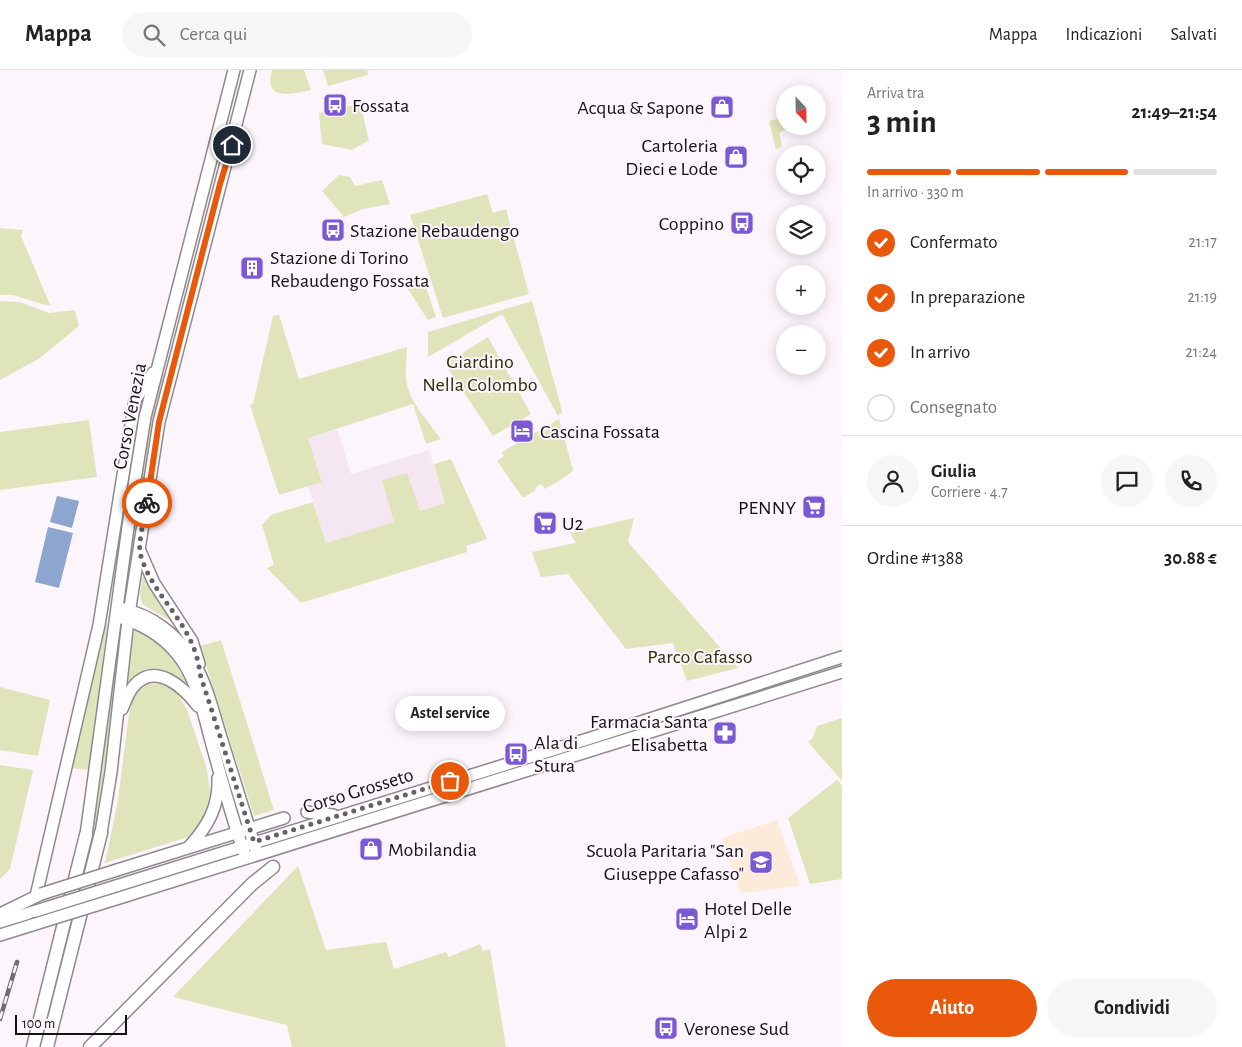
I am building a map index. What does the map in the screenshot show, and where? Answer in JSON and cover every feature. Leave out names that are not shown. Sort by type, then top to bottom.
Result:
[{"type":"highway","points":[[47,1047],[101,833]]},
{"type":"highway","points":[[33,1047],[86,835]]},
{"type":"highway","points":[[90,1047],[246,890],[273,867]]},
{"type":"main road","name":"Corso Venezia","points":[[86,835],[131,505],[145,417],[234,70]]},
{"type":"main road","name":"Corso Venezia","points":[[101,833],[111,772],[129,615],[159,422],[250,70]]},
{"type":"main road","points":[[38,895],[94,647],[135,400],[158,366]]},
{"type":"main road","points":[[125,469],[131,505]]},
{"type":"main road","points":[[139,551],[154,584],[192,641],[199,661],[200,674]]},
{"type":"main road","points":[[102,604],[117,612],[150,619],[171,634],[191,658],[200,674],[254,842],[252,856]]},
{"type":"main road","points":[[129,615],[169,645],[183,662],[191,677],[203,712],[237,832],[242,846],[252,856]]},
{"type":"main road","name":"Corso Grosseto","points":[[0,922],[589,739],[842,657]]},
{"type":"main road","name":"Corso Grosseto","points":[[0,935],[842,672]]},
{"type":"main road","points":[[117,722],[133,687],[140,681],[153,677],[167,678],[174,682],[186,692],[203,712]]},
{"type":"main road","points":[[189,848],[205,830],[211,817],[218,791],[218,767]]},
{"type":"main road","points":[[306,812],[337,816]]},
{"type":"main road","points":[[0,914],[38,895],[284,818]]},
{"type":"shaded area","points":[[337,429],[351,474],[429,450],[445,503],[419,511],[383,480],[395,522],[326,543],[308,486],[322,481],[308,438]]},
{"type":"shaded area","name":"Scuola Paritaria \"San Giuseppe Cafasso\"","points":[[777,820],[800,886],[741,893],[722,838]]},
{"type":"green space","points":[[272,70],[304,70],[311,90],[288,94],[281,94],[275,91],[270,80]]},
{"type":"green space","points":[[323,70],[367,70],[368,75],[328,86]]},
{"type":"green space","points":[[360,104],[369,140],[352,150],[322,144],[319,113]]},
{"type":"green space","points":[[776,119],[776,135],[779,135],[782,145],[776,145],[776,150],[769,121]]},
{"type":"green space","points":[[339,175],[350,177],[355,186],[382,180],[390,204],[363,209],[344,217],[322,191]]},
{"type":"green space","points":[[487,194],[493,213],[506,209],[529,294],[443,318],[410,215]]},
{"type":"green space","points":[[0,228],[23,230],[21,236],[50,305],[13,295],[0,295]]},
{"type":"green space","points":[[424,281],[436,317],[428,320],[406,286]]},
{"type":"green space","points":[[0,301],[20,302],[49,313],[75,310],[79,326],[40,358],[0,380]]},
{"type":"green space","points":[[532,301],[561,407],[562,412],[558,416],[502,314],[428,357],[428,332]]},
{"type":"green space","points":[[279,315],[299,379],[407,347],[406,378],[410,395],[441,439],[426,444],[413,404],[308,438],[322,482],[279,495],[250,405],[253,404],[273,316]]},
{"type":"green space","name":"Giardino Nella Colombo","points":[[488,337],[531,414],[493,436],[445,364]]},
{"type":"green space","points":[[160,374],[164,374],[150,433],[127,593],[124,592],[146,432]]},
{"type":"green space","points":[[559,419],[573,470],[545,489],[541,484],[535,488],[536,490],[523,498],[497,461],[504,456],[502,452]]},
{"type":"green space","points":[[89,420],[97,477],[0,490],[0,432]]},
{"type":"green space","points":[[451,459],[487,539],[466,546],[467,552],[301,603],[267,568],[274,565],[262,525],[271,515],[313,502],[326,543],[394,522],[382,480],[407,473],[420,511],[445,503],[434,464]]},
{"type":"green space","name":"Parco Cafasso","points":[[634,518],[628,542],[738,668],[687,681],[673,643],[626,649],[568,574],[541,577],[532,552],[576,543],[570,533]]},
{"type":"green space","points":[[143,576],[176,624],[142,604],[140,594]]},
{"type":"green space","points":[[105,625],[107,625],[89,770],[71,768]]},
{"type":"green space","points":[[120,626],[123,629],[97,824],[95,834],[92,834],[118,628]]},
{"type":"green space","points":[[134,629],[152,639],[171,657],[186,683],[171,673],[153,669],[139,673],[127,686]]},
{"type":"green space","points":[[221,640],[274,810],[254,816],[200,646]]},
{"type":"green space","points":[[149,684],[160,684],[176,691],[187,710],[207,769],[210,792],[207,809],[200,824],[188,837],[105,863],[118,800],[129,713],[134,693]]},
{"type":"green space","points":[[0,687],[50,700],[38,756],[0,750]]},
{"type":"green space","points":[[842,718],[842,781],[808,742],[813,738],[817,726]]},
{"type":"green space","points":[[0,765],[33,770],[10,869],[0,879]]},
{"type":"green space","points":[[837,780],[842,786],[842,879],[810,884],[788,818]]},
{"type":"green space","points":[[298,866],[326,950],[386,942],[394,969],[446,952],[449,957],[480,944],[483,951],[490,949],[506,1047],[292,1047],[287,1025],[173,997]]},
{"type":"water","points":[[57,496],[79,501],[72,528],[50,522]]},
{"type":"water","points":[[48,527],[73,533],[59,588],[35,582]]},
{"type":"railway","points":[[0,1019],[17,962]]},
{"type":"way so far","points":[[147,503],[139,551],[154,584],[192,641],[199,661],[200,674],[254,842],[450,781]]},
{"type":"place","name":"Fossata","points":[[335,105]]},
{"type":"place","name":"Acqua & Sapone","points":[[722,107]]},
{"type":"place","name":"Cartoleria Dieci e Lode","points":[[736,157]]},
{"type":"place","name":"Coppino","points":[[742,223]]},
{"type":"place","name":"Stazione Rebaudengo","points":[[333,230]]},
{"type":"place","name":"Stazione di Torino Rebaudengo Fossata","points":[[252,268]]},
{"type":"place","name":"Cascina Fossata","points":[[522,431]]},
{"type":"place","name":"PENNY","points":[[814,507]]},
{"type":"place","name":"U2","points":[[545,523]]},
{"type":"place","name":"Farmacia Santa Elisabetta","points":[[725,733]]},
{"type":"place","name":"Ala di Stura","points":[[516,754]]},
{"type":"place","name":"Astel service","points":[[450,781]]},
{"type":"place","name":"Mobilandia","points":[[371,849]]},
{"type":"place","name":"Scuola Paritaria \"San Giuseppe Cafasso\"","points":[[761,862]]},
{"type":"place","name":"Hotel Delle Alpi 2","points":[[687,919]]},
{"type":"place","name":"Veronese Sud","points":[[666,1028]]},
{"type":"route","points":[[147,503],[159,422],[220,184],[232,145]]}]
